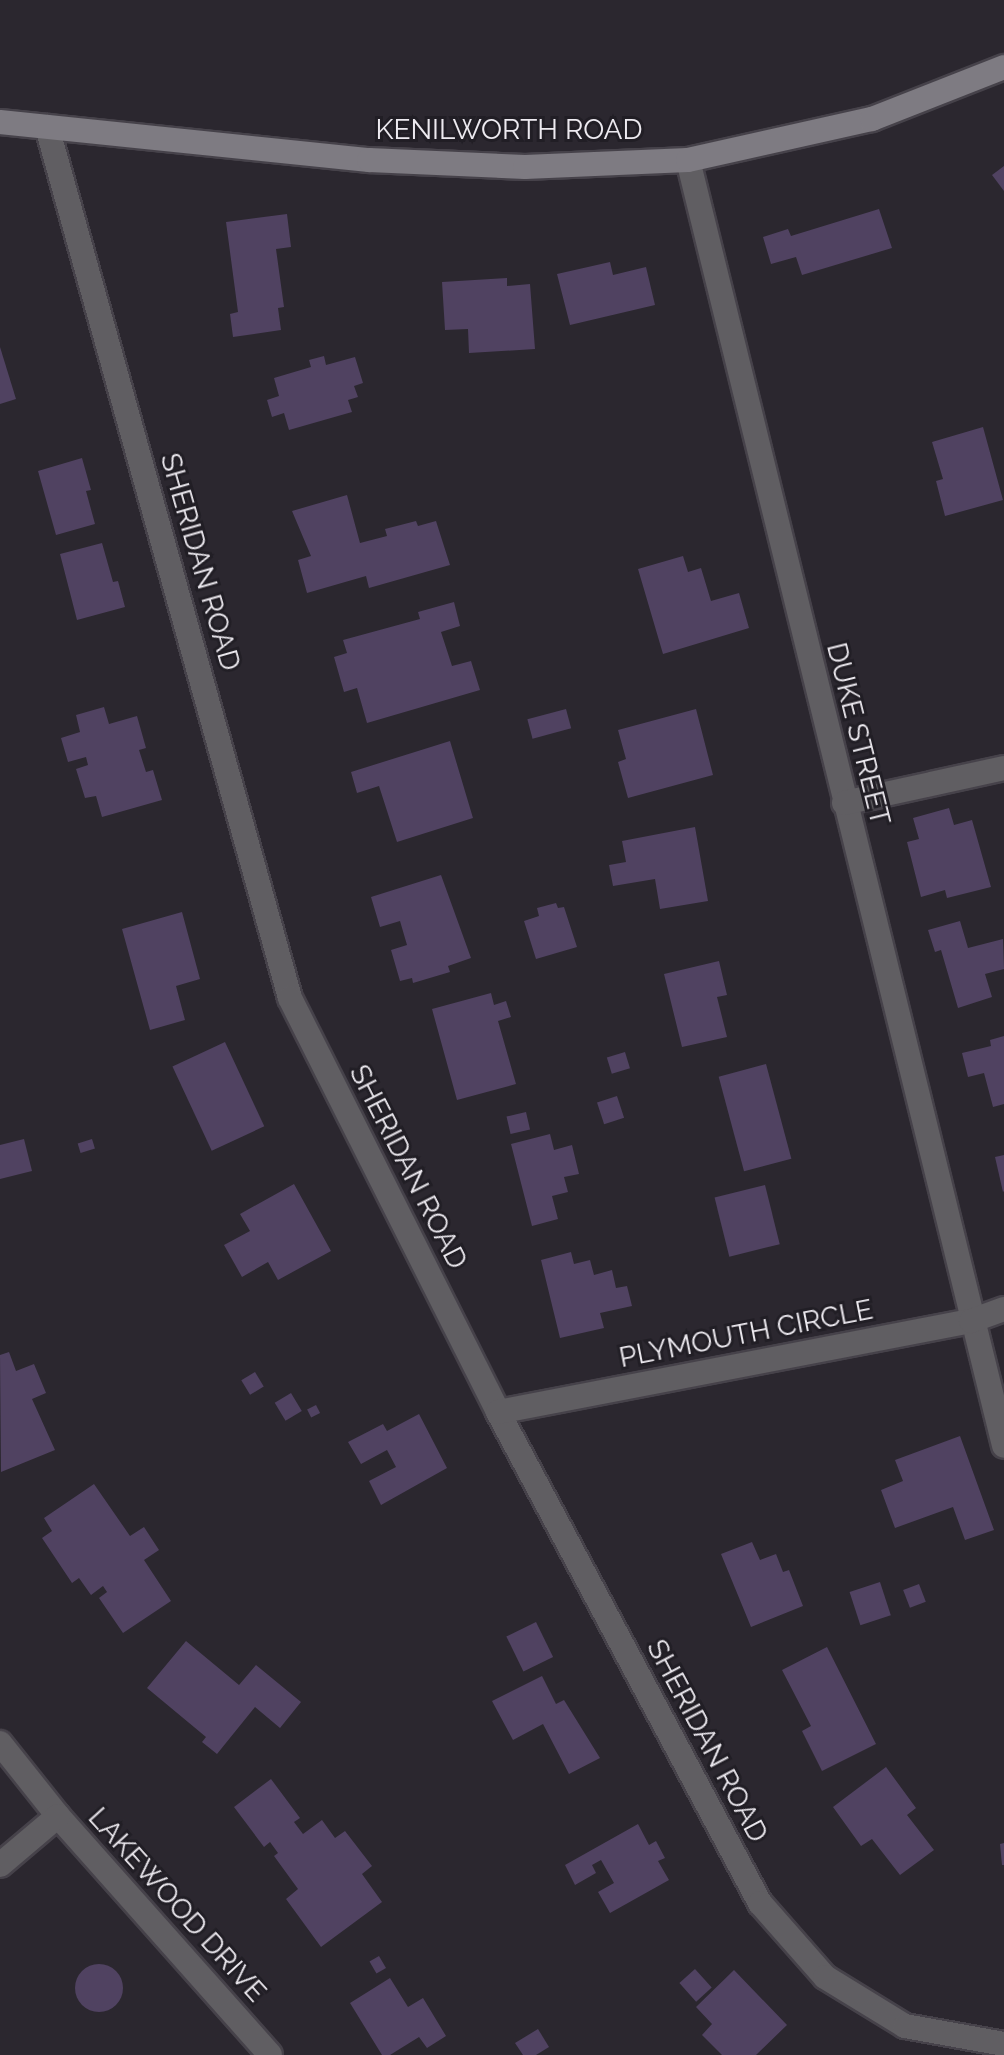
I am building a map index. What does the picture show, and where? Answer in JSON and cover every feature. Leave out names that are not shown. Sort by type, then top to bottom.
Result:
[{"type":"street","name":"KENILWORTH ROAD","points":[[0,122],[369,160],[525,167],[688,160],[872,119],[1004,67]]},
{"type":"street","name":"SHERIDAN ROAD","points":[[47,127],[290,998],[498,1412],[760,1903],[825,1977],[905,2026],[1004,2044]]},
{"type":"street","name":"DUKE STREET","points":[[688,160],[1004,1446]]},
{"type":"street","points":[[844,803],[1004,768]]},
{"type":"street","name":"PLYMOUTH CIRCLE","points":[[498,1412],[971,1321],[1004,1309]]},
{"type":"street","points":[[0,1743],[58,1816]]},
{"type":"street","name":"LAKEWOOD DRIVE","points":[[0,1865],[58,1816],[270,2055]]},
{"type":"building","points":[[1004,166],[1004,191],[992,175]]},
{"type":"building","points":[[879,209],[892,248],[802,275],[796,257],[771,264],[763,237],[788,229],[791,236]]},
{"type":"building","points":[[287,214],[291,247],[276,249],[284,307],[278,308],[281,330],[233,337],[230,314],[238,312],[226,222]]},
{"type":"building","points":[[610,262],[613,275],[646,267],[655,305],[570,325],[557,274]]},
{"type":"building","points":[[507,278],[507,286],[530,284],[535,349],[469,353],[468,329],[445,330],[442,282]]},
{"type":"building","points":[[0,347],[16,399],[0,404]]},
{"type":"building","points":[[324,356],[326,365],[355,357],[363,383],[354,386],[358,397],[348,400],[352,412],[289,430],[284,413],[272,417],[267,400],[279,396],[274,378],[311,367],[309,360]]},
{"type":"building","points":[[983,427],[1003,500],[945,516],[936,481],[943,479],[932,442]]},
{"type":"building","points":[[82,458],[91,490],[86,491],[95,524],[56,535],[38,471]]},
{"type":"building","points":[[347,495],[360,543],[387,536],[385,529],[416,521],[418,526],[436,521],[450,565],[369,588],[366,576],[307,593],[298,560],[311,556],[292,511]]},
{"type":"building","points":[[102,543],[113,582],[118,581],[125,607],[77,620],[60,554]]},
{"type":"building","points":[[683,556],[688,572],[701,568],[711,601],[739,593],[749,628],[663,654],[638,569]]},
{"type":"building","points":[[454,602],[460,626],[441,632],[452,666],[471,661],[480,690],[367,723],[357,688],[344,692],[334,657],[347,653],[343,640],[420,619],[418,612]]},
{"type":"building","points":[[104,707],[109,724],[137,716],[146,748],[139,750],[146,772],[153,770],[162,800],[102,817],[96,796],[85,798],[76,769],[88,765],[86,757],[68,762],[61,738],[80,732],[76,715]]},
{"type":"building","points":[[566,709],[571,728],[533,739],[527,719]]},
{"type":"building","points":[[696,709],[713,775],[628,798],[618,762],[626,759],[618,730]]},
{"type":"building","points":[[450,741],[473,818],[397,842],[379,786],[357,793],[351,772]]},
{"type":"building","points":[[949,808],[954,825],[972,820],[991,887],[947,898],[945,890],[921,897],[907,842],[919,839],[913,818]]},
{"type":"building","points":[[695,827],[708,901],[660,909],[655,879],[613,886],[609,865],[626,862],[622,841]]},
{"type":"building","points":[[441,875],[471,958],[448,966],[450,972],[413,983],[412,978],[400,981],[391,950],[407,945],[400,921],[380,927],[371,897]]},
{"type":"building","points":[[556,903],[558,908],[564,907],[577,947],[536,959],[524,921],[539,916],[537,908]]},
{"type":"building","points":[[182,912],[200,979],[176,986],[185,1020],[150,1030],[122,929]]},
{"type":"building","points":[[960,921],[968,948],[1003,939],[1004,969],[985,974],[992,997],[958,1008],[941,950],[935,952],[928,930]]},
{"type":"building","points":[[719,961],[727,995],[717,997],[727,1037],[682,1047],[664,974]]},
{"type":"building","points":[[491,993],[494,1005],[506,1001],[511,1017],[498,1021],[516,1084],[457,1100],[432,1009]]},
{"type":"building","points":[[1004,1036],[1004,1104],[993,1107],[984,1073],[968,1077],[962,1053],[991,1046],[990,1040]]},
{"type":"building","points":[[225,1042],[264,1126],[212,1151],[172,1067]]},
{"type":"building","points":[[625,1052],[630,1068],[612,1074],[607,1058]]},
{"type":"building","points":[[766,1064],[791,1159],[744,1171],[719,1077]]},
{"type":"building","points":[[617,1096],[624,1118],[604,1124],[597,1102]]},
{"type":"building","points":[[526,1112],[530,1130],[511,1134],[507,1116]]},
{"type":"building","points":[[550,1134],[554,1150],[572,1145],[579,1174],[564,1177],[568,1192],[552,1196],[558,1219],[532,1226],[511,1144]]},
{"type":"building","points":[[24,1139],[32,1171],[0,1179],[0,1145]]},
{"type":"building","points":[[92,1139],[95,1149],[81,1153],[78,1143]]},
{"type":"building","points":[[1004,1155],[1004,1191],[1003,1192],[995,1157]]},
{"type":"building","points":[[294,1184],[331,1251],[278,1280],[268,1262],[242,1277],[224,1245],[250,1231],[240,1214]]},
{"type":"building","points":[[765,1185],[780,1244],[729,1257],[715,1198]]},
{"type":"building","points":[[571,1252],[574,1264],[590,1260],[594,1275],[612,1270],[616,1288],[627,1286],[632,1306],[600,1313],[604,1328],[560,1338],[541,1260]]},
{"type":"building","points":[[9,1352],[16,1371],[34,1364],[46,1393],[32,1399],[55,1450],[1,1472],[0,1355]]},
{"type":"building","points":[[255,1372],[264,1387],[250,1395],[241,1380]]},
{"type":"building","points":[[291,1393],[302,1411],[286,1421],[275,1403]]},
{"type":"building","points":[[316,1405],[320,1413],[311,1418],[307,1410]]},
{"type":"building","points":[[419,1414],[447,1468],[381,1505],[369,1481],[396,1467],[387,1450],[361,1464],[348,1442],[383,1424],[387,1431]]},
{"type":"building","points":[[960,1436],[994,1530],[965,1540],[953,1507],[895,1528],[881,1490],[903,1481],[895,1460]]},
{"type":"building","points":[[94,1484],[130,1536],[144,1527],[159,1550],[144,1560],[171,1601],[123,1633],[99,1598],[107,1592],[103,1586],[91,1595],[79,1578],[72,1583],[42,1538],[52,1531],[44,1518]]},
{"type":"building","points":[[752,1542],[760,1560],[776,1554],[783,1572],[789,1570],[803,1606],[751,1627],[721,1554]]},
{"type":"building","points":[[880,1582],[891,1615],[860,1625],[850,1592]]},
{"type":"building","points":[[919,1584],[926,1602],[910,1608],[903,1590]]},
{"type":"building","points":[[536,1622],[553,1657],[523,1672],[506,1636]]},
{"type":"building","points":[[186,1641],[239,1685],[256,1665],[301,1702],[280,1728],[255,1707],[217,1754],[202,1742],[206,1737],[147,1688]]},
{"type":"building","points":[[827,1647],[876,1744],[822,1771],[802,1731],[811,1726],[782,1670]]},
{"type":"building","points":[[542,1676],[556,1704],[564,1700],[600,1758],[569,1774],[543,1724],[513,1740],[492,1701]]},
{"type":"building","points":[[886,1767],[916,1808],[907,1815],[934,1850],[900,1875],[872,1839],[861,1846],[833,1807]]},
{"type":"building","points":[[271,1779],[300,1818],[294,1822],[303,1834],[322,1820],[335,1838],[345,1831],[372,1866],[362,1874],[382,1902],[321,1947],[286,1899],[298,1889],[274,1856],[278,1853],[270,1842],[264,1847],[234,1807]]},
{"type":"building","points":[[638,1824],[649,1845],[656,1841],[665,1858],[658,1861],[669,1880],[610,1913],[598,1892],[614,1883],[601,1860],[592,1865],[596,1873],[575,1885],[565,1865]]},
{"type":"building","points":[[1004,1843],[1004,1865],[1002,1865],[1000,1844]]},
{"type":"building","points":[[379,1956],[386,1968],[376,1974],[369,1962]]},
{"type":"building","points":[[99,1964],[116,1971],[123,1988],[116,2005],[99,2012],[82,2005],[75,1988],[82,1971]]},
{"type":"building","points":[[695,1969],[712,1988],[696,2002],[679,1983]]},
{"type":"building","points":[[734,1970],[787,2025],[756,2055],[722,2055],[702,2035],[712,2024],[696,2007]]},
{"type":"building","points":[[390,1978],[408,2007],[423,1998],[446,2036],[427,2048],[419,2037],[390,2055],[382,2055],[350,2003]]},
{"type":"building","points":[[538,2029],[549,2047],[536,2055],[523,2055],[515,2043]]}]
